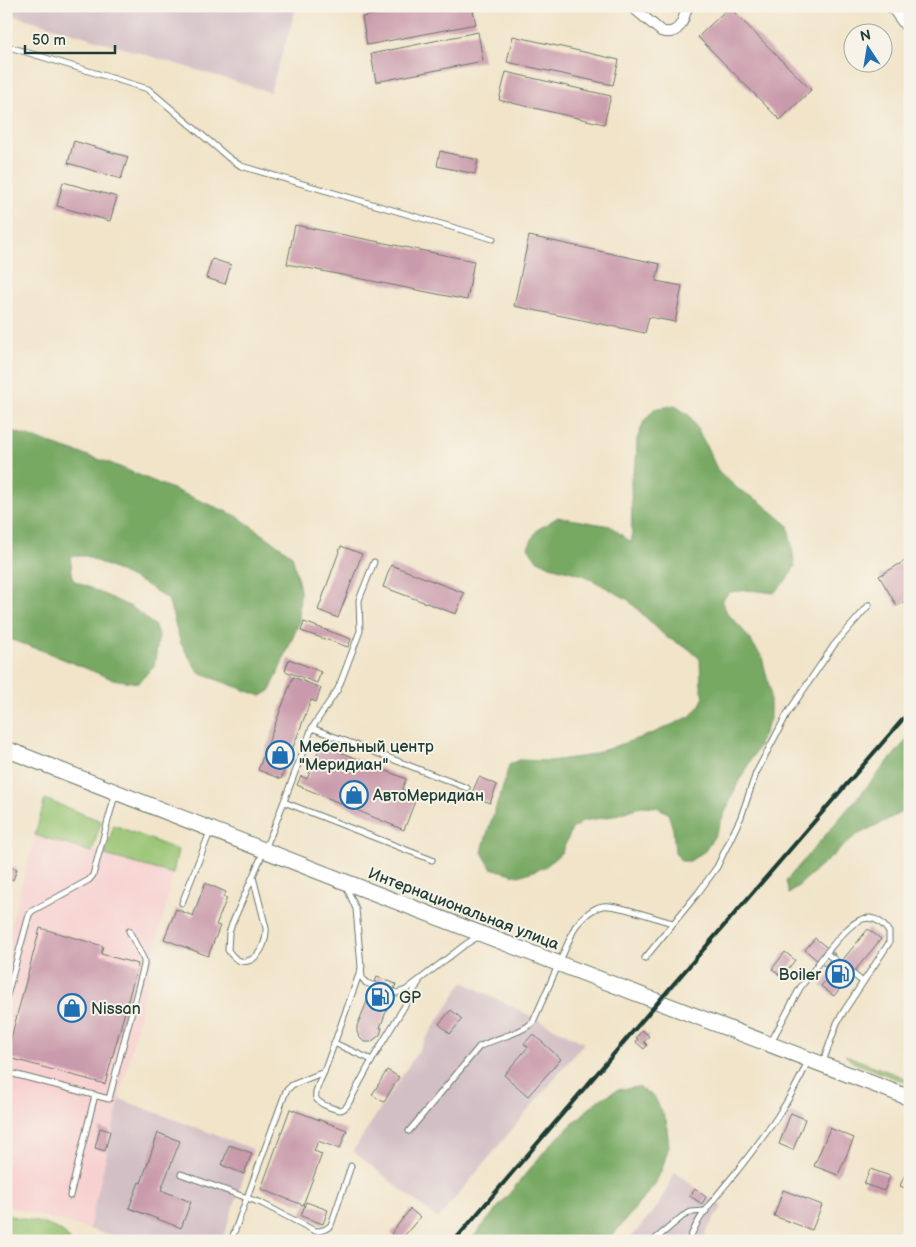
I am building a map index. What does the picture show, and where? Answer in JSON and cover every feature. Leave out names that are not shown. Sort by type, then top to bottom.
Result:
[{"type":"main road","name":"Интернациональная улица","points":[[6,749],[343,881],[910,1098]]},
{"type":"street","points":[[632,6],[661,31],[666,33],[681,26],[687,6]]},
{"type":"street","points":[[892,6],[910,32]]},
{"type":"lane","points":[[6,46],[148,90],[229,158],[242,166],[493,239]]},
{"type":"lane","points":[[253,877],[267,935],[256,957],[243,961],[235,959],[228,950],[228,933],[284,802],[312,728],[338,689],[360,631],[359,600],[374,562]]},
{"type":"lane","points":[[644,958],[703,886],[716,867],[741,817],[756,773],[787,714],[834,645],[869,605]]},
{"type":"lane","points":[[312,728],[467,788]]},
{"type":"lane","points":[[6,999],[29,915],[32,911],[90,880],[116,792]]},
{"type":"lane","points":[[284,802],[432,860]]},
{"type":"lane","points":[[182,903],[211,829]]},
{"type":"lane","points":[[343,881],[356,909],[362,978],[366,983],[397,993],[406,990],[466,944],[483,934]]},
{"type":"lane","points":[[409,1131],[479,1047],[531,1025],[536,1019],[575,927],[587,914],[604,906],[614,906],[672,923]]},
{"type":"lane","points":[[689,1241],[694,1228],[771,1128],[800,1080],[815,1062],[889,943],[890,937],[886,927],[871,918],[864,918],[854,922],[826,953],[800,988],[770,1044]]},
{"type":"lane","points":[[6,1072],[109,1099],[144,965],[144,960],[129,931]]},
{"type":"lane","points":[[826,953],[863,982]]},
{"type":"lane","points":[[362,966],[316,1092],[318,1102],[338,1110],[344,1109],[347,1106],[372,1060],[422,978]]},
{"type":"lane","points":[[334,1043],[372,1060]]},
{"type":"lane","points":[[231,1241],[286,1091],[292,1086],[324,1072]]},
{"type":"lane","points":[[70,1196],[95,1095]]},
{"type":"lane","points":[[181,1174],[246,1197],[274,1209],[315,1231],[326,1230],[331,1225],[351,1166]]},
{"type":"lane","points":[[653,1241],[691,1212],[706,1211]]},
{"type":"shaded area","points":[[6,6],[297,6],[270,92],[6,13]]},
{"type":"shaded area","points":[[35,835],[173,874],[89,1229],[6,1206],[6,944]]},
{"type":"shaded area","points":[[463,982],[584,1043],[438,1219],[353,1151]]},
{"type":"shaded area","points":[[120,1099],[253,1149],[222,1241],[131,1241],[89,1229]]},
{"type":"shaded area","points":[[675,1172],[722,1207],[705,1233],[704,1241],[628,1241],[658,1206]]},
{"type":"green space","points":[[674,405],[690,416],[718,471],[738,489],[759,501],[788,525],[795,566],[785,582],[774,593],[750,590],[729,592],[722,601],[727,613],[743,630],[762,657],[770,690],[770,719],[758,747],[737,785],[715,835],[705,851],[690,861],[681,861],[675,852],[673,829],[668,813],[657,807],[642,806],[613,816],[583,821],[572,829],[562,852],[545,867],[519,876],[491,868],[482,852],[509,765],[519,760],[550,761],[587,756],[651,734],[689,717],[698,708],[704,697],[701,686],[700,659],[689,649],[666,637],[627,599],[583,575],[550,566],[536,559],[528,547],[537,530],[558,517],[610,526],[632,543],[631,479],[636,463],[637,439],[644,421],[654,409]]},
{"type":"green space","points":[[6,429],[110,463],[237,516],[292,555],[300,590],[299,623],[270,691],[261,696],[199,673],[181,644],[168,599],[143,583],[86,556],[70,556],[73,580],[133,608],[154,625],[159,635],[154,667],[138,683],[112,679],[6,638]]},
{"type":"green space","points":[[910,736],[910,808],[855,836],[789,894],[786,881]]},
{"type":"green space","points":[[45,799],[101,821],[92,852],[35,835]]},
{"type":"green space","points":[[114,825],[178,850],[173,874],[105,855]]},
{"type":"green space","points":[[845,1055],[910,1080],[910,1084],[853,1062]]},
{"type":"green space","points":[[638,1087],[654,1096],[666,1120],[669,1146],[655,1184],[608,1241],[470,1241],[548,1147],[597,1101],[617,1090]]},
{"type":"green space","points":[[6,1215],[52,1227],[66,1235],[70,1241],[6,1241]]},
{"type":"building","points":[[417,6],[472,6],[476,24],[367,45],[362,17]]},
{"type":"building","points":[[729,7],[811,90],[780,120],[698,37]]},
{"type":"building","points":[[478,32],[483,61],[376,82],[371,54]]},
{"type":"building","points":[[513,36],[619,60],[613,85],[507,62]]},
{"type":"building","points":[[506,72],[611,96],[604,124],[499,100]]},
{"type":"building","points":[[74,141],[128,157],[121,179],[68,163]]},
{"type":"building","points":[[440,151],[478,160],[475,174],[437,166]]},
{"type":"building","points":[[63,182],[117,197],[110,221],[57,206]]},
{"type":"building","points":[[295,225],[474,261],[467,300],[287,264]]},
{"type":"building","points":[[529,236],[660,264],[656,281],[682,286],[675,322],[649,317],[645,333],[514,306]]},
{"type":"building","points":[[212,259],[231,265],[225,284],[206,278]]},
{"type":"building","points":[[341,546],[362,554],[338,618],[318,610]]},
{"type":"building","points":[[910,558],[910,598],[897,606],[879,576]]},
{"type":"building","points":[[391,565],[464,593],[456,614],[383,587]]},
{"type":"building","points":[[304,622],[351,639],[348,647],[301,631]]},
{"type":"building","points":[[289,659],[321,672],[317,683],[285,671]]},
{"type":"building","points":[[293,677],[321,688],[316,702],[311,700],[281,779],[258,770]]},
{"type":"building","points":[[321,744],[406,779],[402,789],[417,796],[404,830],[297,785],[301,776],[307,779]]},
{"type":"building","points":[[479,777],[497,785],[490,803],[471,795]]},
{"type":"building","points":[[6,866],[17,869],[13,880],[6,878]]},
{"type":"building","points":[[205,883],[226,892],[223,897],[227,898],[216,925],[220,926],[208,956],[164,939],[176,909],[193,916]]},
{"type":"building","name":"Nissan","points":[[40,928],[103,946],[101,954],[138,964],[105,1084],[6,1057]]},
{"type":"building","points":[[868,929],[881,939],[834,996],[821,986]]},
{"type":"building","points":[[815,938],[835,954],[824,966],[805,950]]},
{"type":"building","points":[[785,952],[795,960],[782,977],[772,969]]},
{"type":"building","points":[[377,977],[396,984],[380,1028],[382,1028],[380,1035],[371,1042],[364,1042],[359,1037],[357,1026]]},
{"type":"building","points":[[451,1010],[462,1019],[450,1034],[439,1024]]},
{"type":"building","points":[[642,1030],[649,1036],[644,1042],[647,1045],[644,1049],[636,1042],[638,1039],[636,1038]]},
{"type":"building","points":[[533,1034],[561,1059],[528,1096],[504,1075],[528,1047],[524,1044]]},
{"type":"building","points":[[387,1070],[399,1077],[384,1102],[372,1095]]},
{"type":"building","points":[[290,1109],[347,1130],[340,1149],[318,1141],[314,1151],[322,1154],[303,1205],[261,1189]]},
{"type":"building","points":[[791,1113],[805,1119],[793,1150],[779,1144]]},
{"type":"building","points":[[100,1128],[110,1131],[105,1151],[95,1148]]},
{"type":"building","points":[[830,1128],[854,1138],[838,1175],[814,1166]]},
{"type":"building","points":[[158,1133],[180,1141],[161,1190],[191,1202],[181,1228],[129,1208],[139,1182],[141,1183]]},
{"type":"building","points":[[229,1145],[252,1153],[244,1174],[222,1165]]},
{"type":"building","points":[[870,1169],[890,1176],[884,1191],[864,1184]]},
{"type":"building","points":[[905,1174],[910,1176],[910,1190],[900,1186]]},
{"type":"building","points":[[695,1189],[706,1197],[702,1204],[690,1196]]},
{"type":"building","points":[[783,1190],[822,1205],[812,1230],[774,1216]]},
{"type":"building","points":[[306,1202],[328,1210],[323,1224],[301,1216]]},
{"type":"building","points":[[410,1209],[420,1217],[400,1241],[391,1234]]},
{"type":"railway","points":[[454,1241],[910,711]]},
{"type":"place","name":"Мебельный центр \"Меридиан\"","points":[[280,755]]},
{"type":"place","name":"АвтоМеридиан","points":[[354,795]]},
{"type":"place","name":"Boiler","points":[[840,974]]},
{"type":"place","name":"GP","points":[[380,997]]},
{"type":"place","name":"Nissan","points":[[72,1008]]}]
